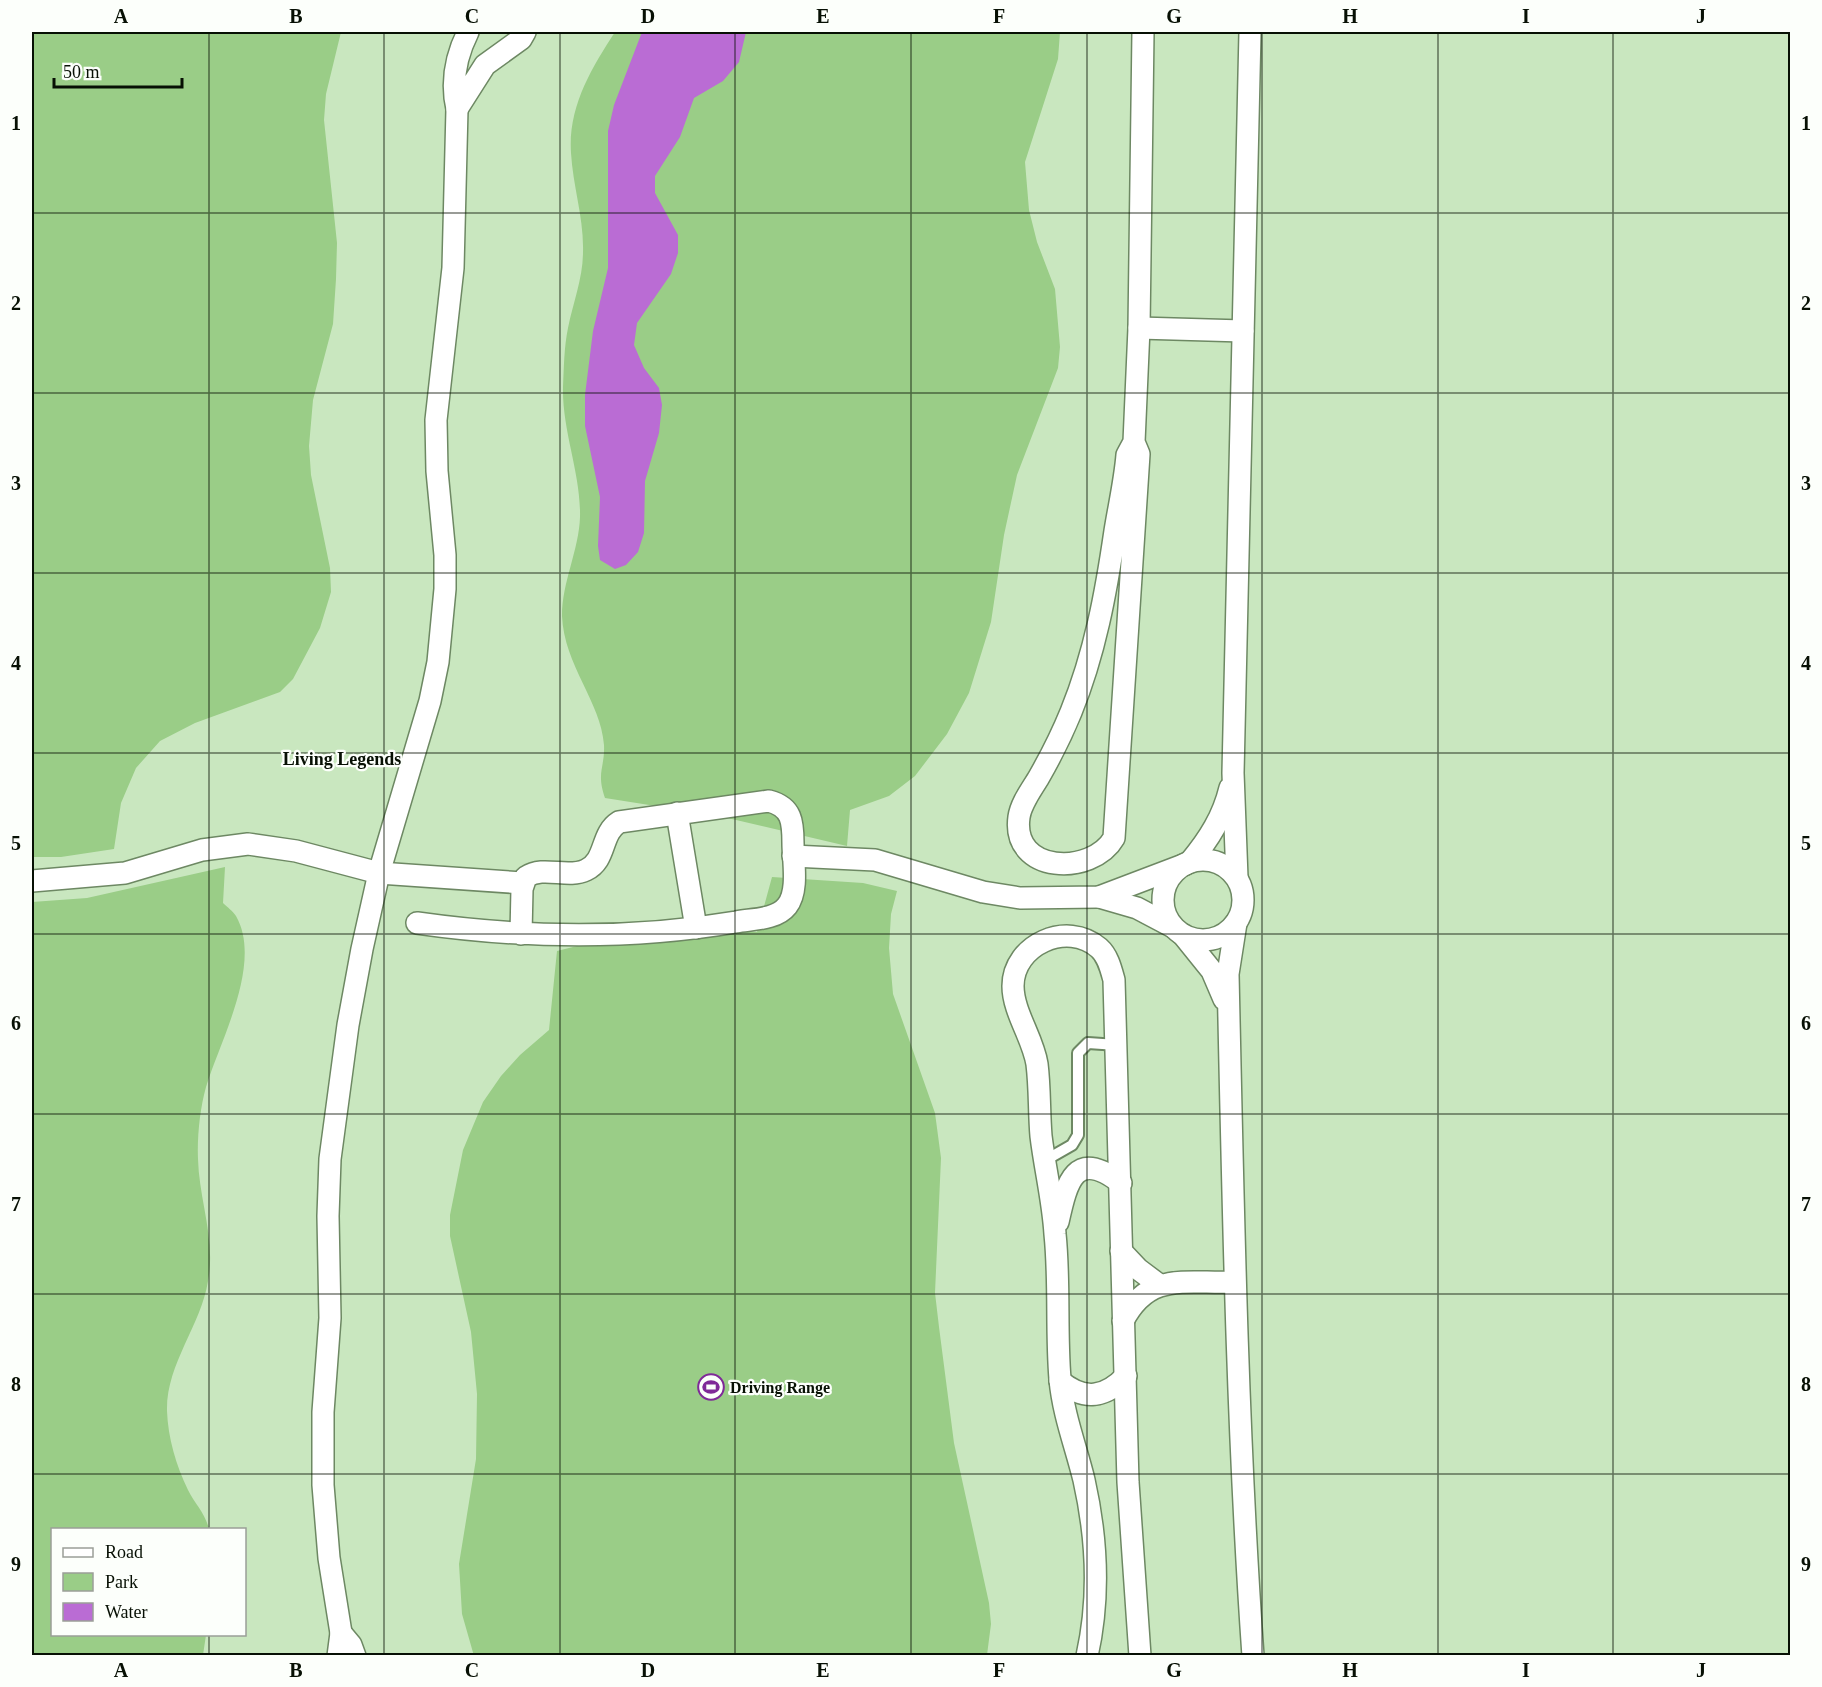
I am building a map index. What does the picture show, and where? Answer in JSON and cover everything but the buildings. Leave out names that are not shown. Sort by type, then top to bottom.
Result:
[{"type":"street","points":[[338,1656],[341,1633],[329,1558],[323,1485],[323,1412],[330,1318],[329,1182],[348,1025],[379,873],[429,701],[442,623],[445,555],[437,471],[436,420],[454,257],[456,66],[468,32]]},
{"type":"street","points":[[457,109],[485,65],[520,39],[525,32]]},
{"type":"street","points":[[1134,442],[1140,454],[1114,838],[1108,849],[1098,857],[1067,862],[1040,860],[1023,848],[1020,837],[1020,815],[1071,713],[1087,669],[1108,580],[1127,455],[1134,442],[1139,328],[1143,32]]},
{"type":"street","points":[[1250,32],[1233,772],[1237,879],[1243,901],[1236,923],[1228,974],[1234,1282],[1244,1520],[1253,1656]]},
{"type":"street","points":[[1139,328],[1243,331]]},
{"type":"street","points":[[1230,1020],[1212,971],[1166,915],[1163,895],[1171,876],[1188,863],[1220,818],[1233,772]]},
{"type":"street","points":[[417,922],[521,934],[618,935],[696,928],[781,912],[791,898],[793,890],[791,817],[776,803],[762,801],[619,822],[607,832],[600,856],[588,869],[570,873],[532,873],[523,883],[521,934]]},
{"type":"street","points":[[677,813],[696,928]]},
{"type":"street","points":[[32,882],[124,873],[202,850],[248,844],[296,851],[379,873],[523,883]]},
{"type":"street","points":[[793,856],[875,860],[983,892],[1020,898],[1099,897],[1137,908],[1178,931],[1202,940],[1212,939],[1229,930],[1236,923]]},
{"type":"street","points":[[1099,897],[1188,863],[1205,860],[1220,863],[1237,879]]},
{"type":"street","points":[[1088,1656],[1095,1601],[1095,1560],[1091,1519],[1060,1381],[1055,1234],[1044,1161],[1036,1062],[1013,990],[1013,976],[1018,962],[1026,951],[1038,943],[1066,937],[1084,939],[1099,948],[1110,963],[1114,980],[1128,1482],[1140,1656]]},
{"type":"street","points":[[1055,1234],[1065,1192],[1072,1176],[1080,1170],[1097,1168],[1121,1183]]},
{"type":"street","points":[[1121,1251],[1138,1269],[1158,1284]]},
{"type":"street","points":[[1123,1321],[1137,1299],[1158,1284],[1234,1282]]},
{"type":"street","points":[[1060,1381],[1079,1394],[1089,1396],[1110,1391],[1126,1376]]},
{"type":"street","points":[[341,1633],[351,1645],[355,1656]]},
{"type":"lane","points":[[1044,1161],[1072,1145],[1078,1135],[1078,1053],[1088,1044],[1117,1046]]},
{"type":"green space","points":[[32,32],[341,32],[326,94],[324,120],[337,243],[333,324],[313,400],[309,446],[311,475],[330,568],[331,592],[320,628],[293,679],[280,692],[195,723],[160,741],[136,768],[121,803],[114,849],[61,857],[32,857]]},
{"type":"green space","points":[[615,32],[1060,32],[1058,59],[1025,162],[1029,210],[1037,242],[1055,289],[1060,347],[1058,368],[1017,475],[1004,535],[991,622],[969,693],[947,734],[915,776],[889,796],[850,810],[847,846],[719,816],[605,798],[602,789],[604,745],[601,729],[569,651],[562,616],[580,517],[578,484],[565,420],[563,387],[567,335],[583,262],[582,227],[571,153],[573,120],[590,74]]},
{"type":"green space","points":[[225,867],[223,903],[236,916],[243,935],[245,956],[242,979],[229,1025],[206,1087],[199,1123],[199,1174],[210,1250],[208,1281],[198,1314],[172,1377],[167,1411],[173,1451],[180,1471],[209,1528],[51,1528],[51,1636],[206,1636],[203,1655],[32,1655],[32,902],[87,898]]},
{"type":"green space","points":[[772,877],[863,883],[897,891],[891,914],[889,948],[893,994],[935,1113],[941,1158],[935,1293],[954,1443],[989,1603],[991,1624],[987,1655],[474,1656],[462,1614],[459,1564],[476,1459],[477,1394],[471,1332],[450,1236],[450,1215],[463,1150],[483,1102],[501,1076],[520,1055],[549,1030],[557,951],[621,935],[688,928],[757,932]]},
{"type":"water","points":[[642,32],[746,32],[739,62],[723,81],[694,98],[680,137],[655,176],[655,193],[678,235],[678,253],[671,274],[637,323],[634,345],[644,368],[659,388],[662,405],[659,433],[645,481],[644,533],[638,552],[626,565],[615,569],[600,560],[598,546],[600,497],[585,426],[585,395],[593,331],[608,268],[608,131],[614,105]]},
{"type":"place","name":"Driving Range","points":[[711,1387]]},
{"type":"district","name":"Living Legends","points":[[342,759]]}]
